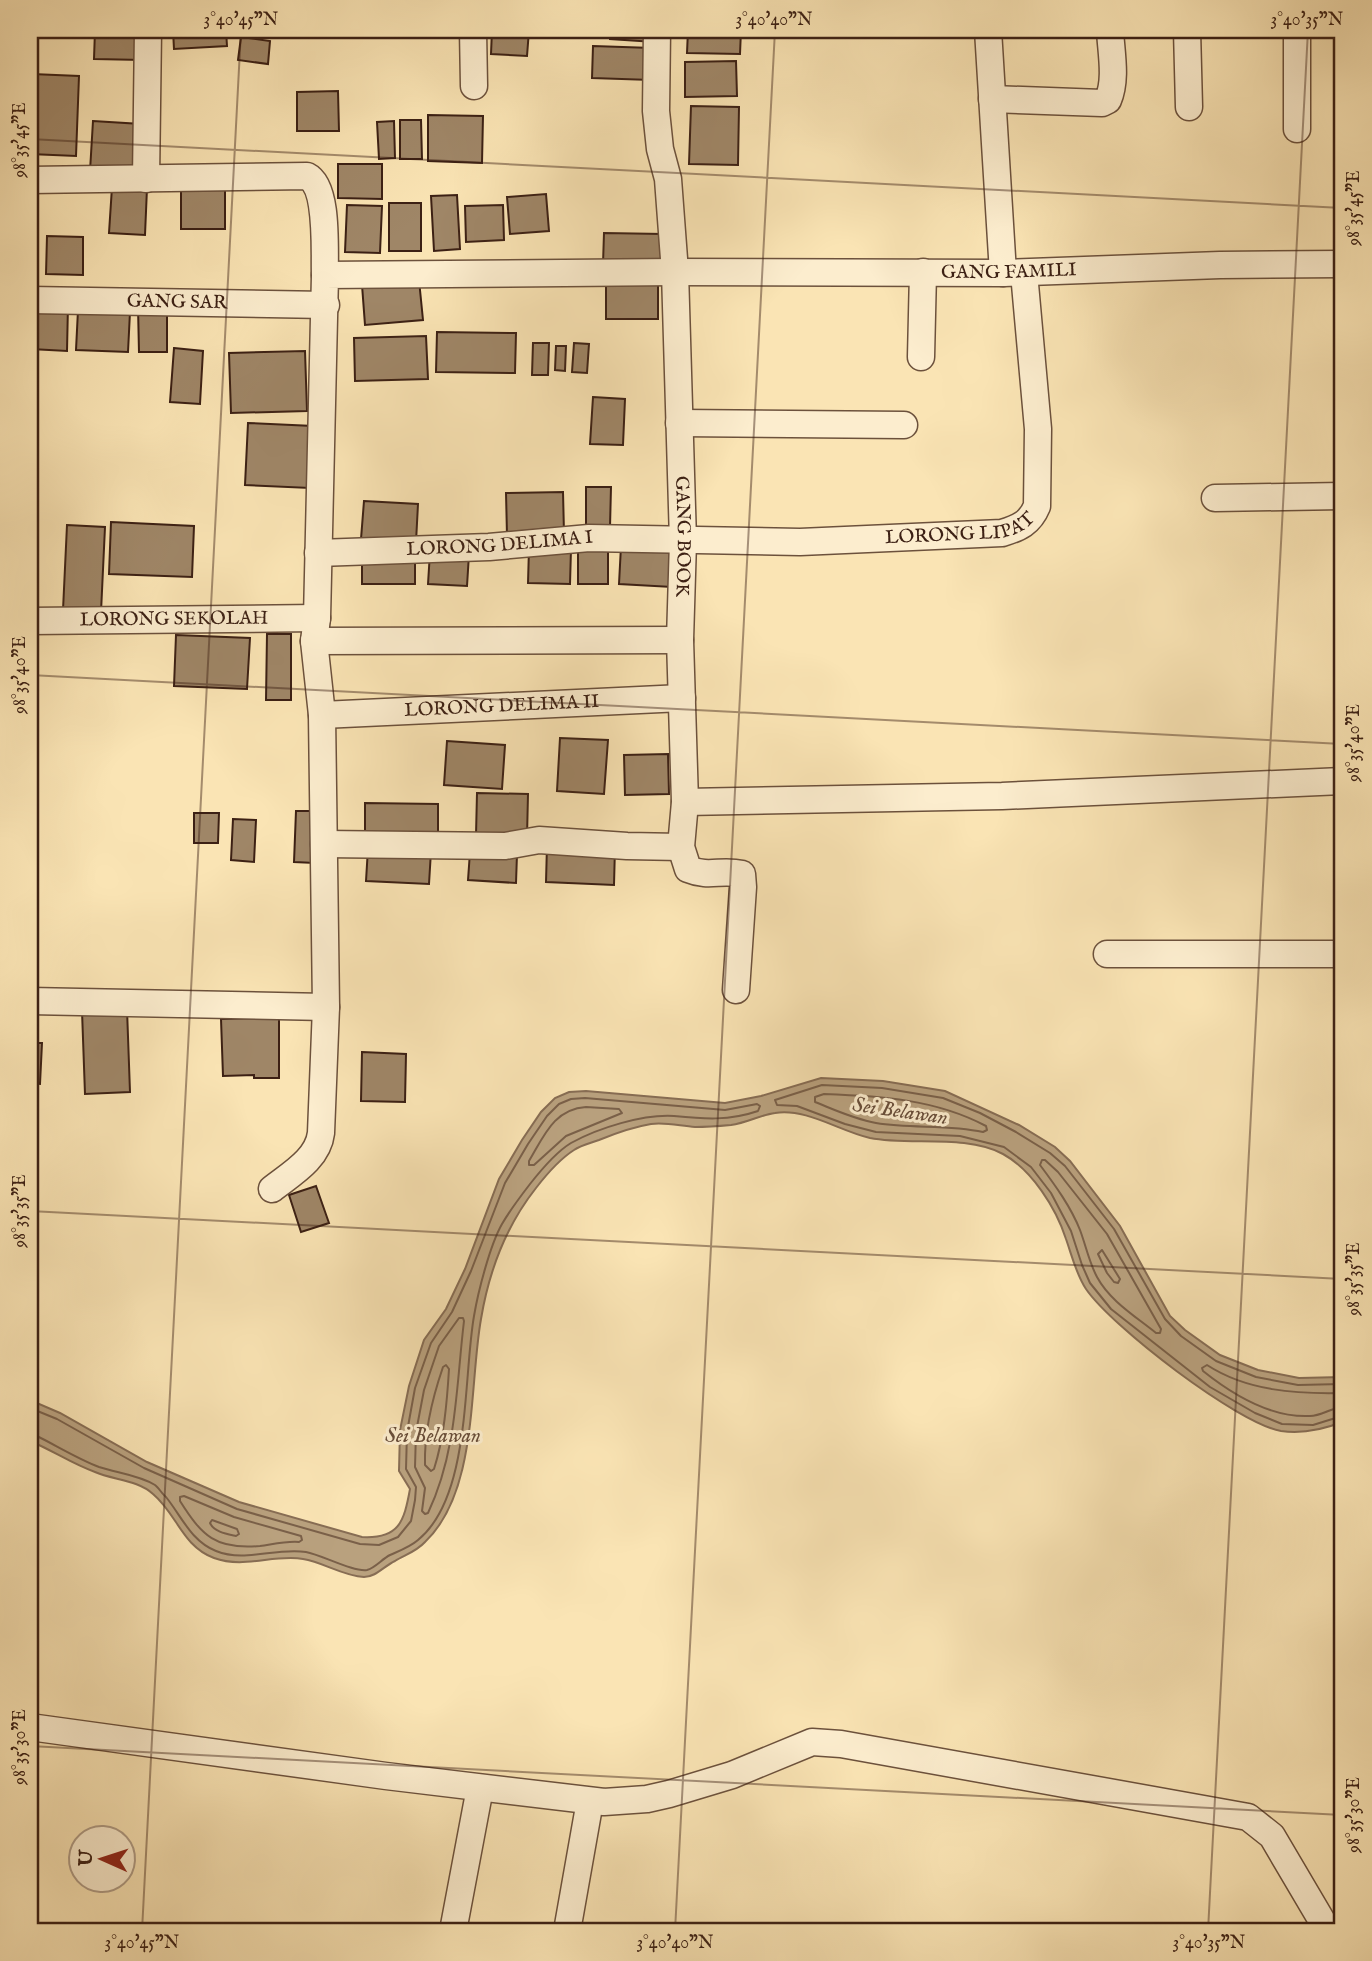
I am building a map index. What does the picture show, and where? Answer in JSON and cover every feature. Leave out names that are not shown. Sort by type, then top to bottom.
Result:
[{"type":"street","points":[[146,179],[148,30]]},
{"type":"street","points":[[473,30],[474,86]]},
{"type":"street","name":"GANG BOOK","points":[[657,30],[656,111],[660,149],[668,179],[675,272],[680,423],[680,640],[685,802],[681,847]]},
{"type":"street","name":"LORONG LIPAT","points":[[682,541],[800,542],[1002,533],[1020,528],[1034,515],[1037,506],[1038,429],[1014,273],[992,99],[988,30]]},
{"type":"street","points":[[992,99],[1102,103],[1108,100],[1112,76],[1110,30]]},
{"type":"street","points":[[1187,30],[1189,107]]},
{"type":"street","points":[[1297,30],[1297,130]]},
{"type":"street","points":[[30,180],[307,176],[314,179],[319,188],[323,208],[326,305],[315,630],[322,715],[326,1007],[319,1147],[272,1189]]},
{"type":"street","name":"GANG FAMILI","points":[[325,275],[1014,273],[1220,265],[1342,264]]},
{"type":"street","points":[[921,357],[923,272]]},
{"type":"street","name":"GANG SAR","points":[[30,300],[326,305]]},
{"type":"street","points":[[680,423],[904,425]]},
{"type":"street","points":[[1215,498],[1342,496]]},
{"type":"street","name":"LORONG DELIMA I","points":[[318,552],[489,547],[589,538],[682,541]]},
{"type":"street","name":"LORONG SEKOLAH","points":[[30,621],[680,640]]},
{"type":"street","name":"LORONG DELIMA II","points":[[322,715],[682,698]]},
{"type":"street","points":[[685,802],[1002,796],[1342,781]]},
{"type":"street","points":[[324,844],[505,846],[539,840],[681,847],[688,869],[704,876],[715,872],[742,874],[736,990]]},
{"type":"street","points":[[1107,954],[1342,954]]},
{"type":"street","points":[[30,1001],[326,1007]]},
{"type":"street","points":[[30,1727],[480,1788],[604,1802],[646,1799],[669,1794],[732,1775],[812,1742],[841,1744],[1248,1817],[1272,1836],[1327,1931]]},
{"type":"street","points":[[453,1931],[480,1788]]},
{"type":"street","points":[[567,1931],[590,1801]]},
{"type":"water","name":"Sei Belawan","points":[[821,1078],[883,1081],[945,1091],[1019,1125],[1055,1147],[1070,1161],[1120,1226],[1170,1316],[1220,1355],[1258,1370],[1299,1378],[1342,1377],[1342,1422],[1305,1432],[1281,1431],[1261,1424],[1207,1393],[1148,1349],[1100,1306],[1086,1289],[1062,1227],[1042,1191],[1024,1170],[1003,1154],[972,1144],[870,1138],[811,1117],[787,1112],[769,1114],[731,1125],[695,1127],[657,1124],[638,1127],[577,1148],[549,1173],[516,1218],[494,1266],[481,1319],[463,1467],[454,1495],[442,1521],[422,1545],[372,1575],[356,1576],[303,1559],[236,1562],[214,1558],[194,1546],[161,1502],[147,1489],[87,1469],[30,1441],[30,1400],[60,1413],[147,1462],[239,1502],[362,1537],[384,1535],[398,1526],[408,1501],[410,1489],[399,1471],[400,1430],[409,1386],[424,1340],[446,1309],[465,1269],[499,1179],[541,1112],[555,1098],[569,1092],[586,1091],[725,1103],[761,1096]]},
{"type":"building","points":[[95,30],[143,30],[143,60],[94,59]]},
{"type":"building","points":[[173,30],[226,30],[227,46],[174,49]]},
{"type":"building","points":[[492,30],[529,30],[527,56],[491,54]]},
{"type":"building","points":[[610,30],[654,30],[654,42],[610,39]]},
{"type":"building","points":[[688,30],[741,30],[740,54],[687,53]]},
{"type":"building","points":[[241,37],[270,41],[268,64],[238,60]]},
{"type":"building","points":[[593,46],[652,48],[651,80],[592,78]]},
{"type":"building","points":[[736,61],[737,96],[685,97],[685,62]]},
{"type":"building","points":[[32,74],[79,76],[76,156],[30,154]]},
{"type":"building","points":[[338,91],[339,131],[297,131],[297,92]]},
{"type":"building","points":[[691,106],[739,107],[738,165],[689,164]]},
{"type":"building","points":[[428,115],[483,116],[482,163],[428,161]]},
{"type":"building","points":[[400,120],[421,120],[422,159],[400,159]]},
{"type":"building","points":[[93,121],[141,124],[138,174],[90,171]]},
{"type":"building","points":[[394,121],[395,158],[379,159],[377,122]]},
{"type":"building","points":[[338,164],[382,164],[382,199],[338,198]]},
{"type":"building","points":[[112,187],[147,188],[145,235],[109,233]]},
{"type":"building","points":[[181,189],[225,189],[225,229],[181,229]]},
{"type":"building","points":[[546,194],[549,231],[510,234],[507,197]]},
{"type":"building","points":[[457,195],[460,249],[434,251],[431,196]]},
{"type":"building","points":[[389,203],[421,203],[421,251],[389,251]]},
{"type":"building","points":[[347,205],[382,206],[380,253],[345,252]]},
{"type":"building","points":[[503,205],[504,240],[466,242],[465,206]]},
{"type":"building","points":[[604,233],[663,234],[662,265],[603,264]]},
{"type":"building","points":[[47,236],[83,237],[83,275],[46,274]]},
{"type":"building","points":[[419,280],[423,320],[365,325],[362,285]]},
{"type":"building","points":[[606,283],[658,283],[658,319],[606,319]]},
{"type":"building","points":[[33,303],[68,304],[67,351],[31,349]]},
{"type":"building","points":[[138,307],[167,307],[167,352],[139,352]]},
{"type":"building","points":[[78,310],[130,312],[128,352],[76,350]]},
{"type":"building","points":[[437,332],[516,333],[515,373],[436,372]]},
{"type":"building","points":[[426,336],[428,379],[355,381],[354,338]]},
{"type":"building","points":[[533,343],[549,343],[548,375],[532,375]]},
{"type":"building","points":[[574,343],[589,344],[587,373],[572,372]]},
{"type":"building","points":[[556,346],[566,346],[565,371],[555,370]]},
{"type":"building","points":[[174,348],[203,351],[200,404],[170,402]]},
{"type":"building","points":[[305,351],[307,411],[231,413],[229,353]]},
{"type":"building","points":[[593,397],[625,399],[623,445],[590,444]]},
{"type":"building","points":[[248,423],[313,426],[310,488],[245,485]]},
{"type":"building","points":[[586,487],[611,487],[610,527],[586,527]]},
{"type":"building","points":[[563,492],[564,533],[507,535],[506,493]]},
{"type":"building","points":[[364,501],[418,504],[416,542],[361,539]]},
{"type":"building","points":[[111,522],[194,526],[192,577],[109,574]]},
{"type":"building","points":[[67,525],[105,527],[101,612],[63,610]]},
{"type":"building","points":[[578,540],[608,540],[608,584],[578,584]]},
{"type":"building","points":[[621,546],[674,548],[672,587],[619,584]]},
{"type":"building","points":[[529,548],[571,549],[570,584],[528,583]]},
{"type":"building","points":[[430,552],[469,554],[467,586],[428,584]]},
{"type":"building","points":[[415,561],[415,584],[362,584],[362,562]]},
{"type":"building","points":[[30,631],[35,631],[34,686],[30,686]]},
{"type":"building","points":[[267,634],[291,634],[291,700],[266,700]]},
{"type":"building","points":[[176,635],[250,638],[247,689],[174,686]]},
{"type":"building","points":[[560,738],[608,740],[604,794],[557,791]]},
{"type":"building","points":[[447,741],[505,745],[502,789],[444,785]]},
{"type":"building","points":[[668,754],[669,794],[625,795],[624,755]]},
{"type":"building","points":[[477,793],[528,794],[527,837],[476,835]]},
{"type":"building","points":[[365,803],[438,804],[438,839],[365,838]]},
{"type":"building","points":[[296,811],[317,811],[315,863],[294,862]]},
{"type":"building","points":[[194,813],[219,813],[218,843],[194,843]]},
{"type":"building","points":[[233,819],[256,820],[254,862],[231,860]]},
{"type":"building","points":[[547,845],[615,847],[614,885],[546,882]]},
{"type":"building","points":[[368,848],[431,851],[429,884],[366,881]]},
{"type":"building","points":[[470,852],[517,854],[516,883],[468,880]]},
{"type":"building","points":[[127,1009],[130,1092],[85,1094],[82,1011]]},
{"type":"building","points":[[279,1013],[279,1078],[254,1078],[254,1075],[223,1076],[221,1019],[253,1018]]},
{"type":"building","points":[[30,1043],[42,1043],[40,1084],[30,1083]]},
{"type":"building","points":[[362,1052],[406,1054],[405,1102],[361,1101]]},
{"type":"building","points":[[30,1107],[36,1107],[31,1164],[30,1164]]},
{"type":"building","points":[[316,1186],[329,1223],[301,1232],[289,1195]]}]
